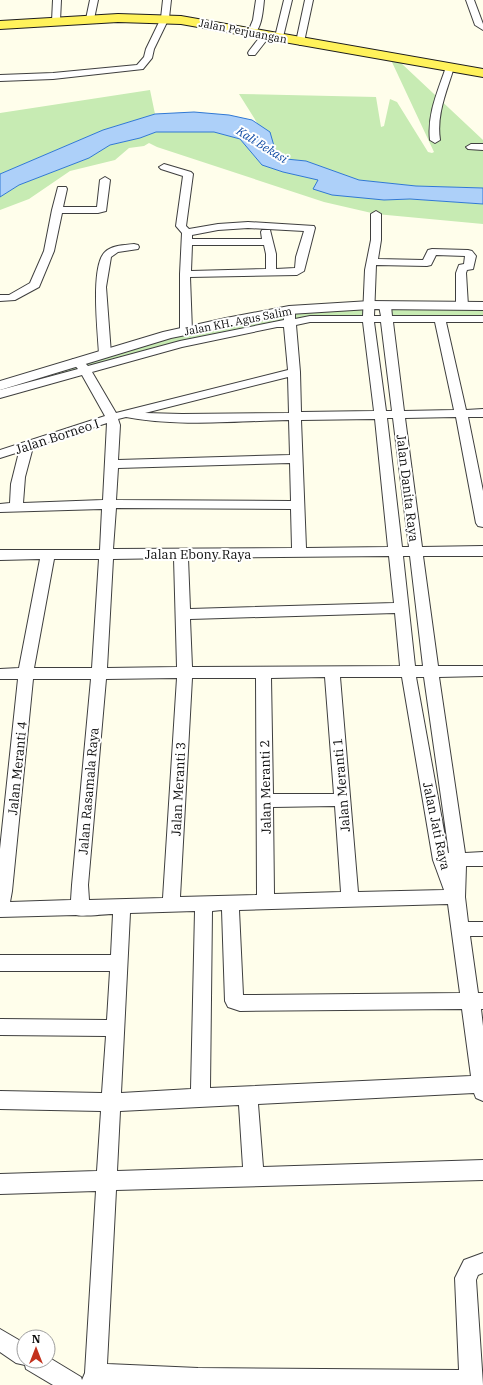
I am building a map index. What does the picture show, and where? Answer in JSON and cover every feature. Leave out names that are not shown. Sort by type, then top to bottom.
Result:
[{"type":"main road","name":"Jalan Perjuangan","points":[[0,25],[90,19],[165,18],[483,73]]},
{"type":"street","points":[[56,21],[57,0]]},
{"type":"street","points":[[90,19],[94,0]]},
{"type":"street","points":[[0,78],[53,76],[140,67],[148,58],[150,49],[165,18],[167,0]]},
{"type":"street","points":[[252,32],[257,20],[260,0]]},
{"type":"street","points":[[252,53],[273,36],[288,0]]},
{"type":"street","points":[[300,42],[309,0]]},
{"type":"street","points":[[470,0],[479,25],[483,27]]},
{"type":"street","points":[[434,140],[433,126],[435,113],[450,67]]},
{"type":"street","points":[[471,147],[483,147]]},
{"type":"street","points":[[164,166],[188,174],[182,226],[187,237],[185,274],[186,331]]},
{"type":"street","points":[[57,210],[98,210],[102,208],[105,180]]},
{"type":"street","points":[[0,298],[11,298],[35,285],[49,251],[62,189]]},
{"type":"street","name":"Jalan Danita Raya","points":[[376,214],[376,240],[370,270],[369,312],[408,671]]},
{"type":"street","points":[[185,274],[297,272],[300,269],[301,258],[310,228],[264,225],[224,225],[187,237]]},
{"type":"street","points":[[264,225],[271,254],[270,272]]},
{"type":"street","points":[[187,237],[268,242]]},
{"type":"street","points":[[105,354],[102,287],[106,257],[107,254],[114,250],[134,247]]},
{"type":"street","points":[[372,262],[427,263],[432,252],[468,253],[471,256],[470,267],[463,267],[461,273],[462,306]]},
{"type":"street","name":"Jalan KH. Agus Salim","points":[[0,386],[81,366],[105,354],[186,331],[226,322],[462,306],[483,306]]},
{"type":"street","points":[[386,312],[440,320],[483,319]]},
{"type":"street","name":"Jalan Danita Raya","points":[[386,312],[431,671]]},
{"type":"street","points":[[0,394],[81,366],[252,328],[277,324],[290,317],[294,372],[299,553]]},
{"type":"street","points":[[440,320],[483,523]]},
{"type":"street","points":[[81,366],[113,418]]},
{"type":"street","name":"Jalan Borneo I","points":[[0,454],[127,414],[294,372]]},
{"type":"street","points":[[127,414],[170,418],[381,416],[483,413]]},
{"type":"street","name":"Jalan Rasamala Raya","points":[[80,909],[80,886],[99,674],[110,504],[114,425],[113,418]]},
{"type":"street","points":[[17,508],[16,497],[18,482],[28,446]]},
{"type":"street","points":[[112,464],[296,459]]},
{"type":"street","points":[[0,508],[110,504],[298,505]]},
{"type":"street","name":"Jalan Ebony Raya","points":[[0,556],[483,551]]},
{"type":"street","name":"Jalan Meranti 3","points":[[171,905],[185,673],[182,554]]},
{"type":"street","name":"Jalan Meranti 4","points":[[0,910],[4,891],[27,665],[48,555]]},
{"type":"street","points":[[184,614],[402,608]]},
{"type":"street","name":"Jalan Jati Raya","points":[[408,671],[450,860],[460,929],[477,1001],[483,1086]]},
{"type":"street","name":"Jalan Jati Raya","points":[[431,671],[450,860]]},
{"type":"street","points":[[0,674],[483,671]]},
{"type":"street","name":"Jalan Meranti 2","points":[[263,672],[266,902]]},
{"type":"street","name":"Jalan Meranti 1","points":[[332,672],[350,899]]},
{"type":"street","points":[[265,801],[342,800]]},
{"type":"street","points":[[450,860],[483,859]]},
{"type":"street","points":[[0,910],[80,909],[350,899],[456,897]]},
{"type":"street","points":[[230,903],[234,1001],[240,1003],[477,1001]]},
{"type":"street","points":[[200,1097],[204,904]]},
{"type":"street","points":[[122,907],[112,1102],[94,1380],[317,1383],[477,1381],[465,1278],[471,1267],[483,1263]]},
{"type":"street","points":[[460,929],[483,929]]},
{"type":"street","points":[[0,963],[119,963]]},
{"type":"street","points":[[0,1027],[116,1028]]},
{"type":"street","points":[[0,1100],[112,1102],[200,1097],[483,1086]]},
{"type":"street","points":[[248,1095],[254,1177]]},
{"type":"street","points":[[0,1184],[483,1170]]},
{"type":"street","points":[[0,1340],[16,1350]]},
{"type":"street","points":[[47,1369],[73,1385]]},
{"type":"green space","points":[[391,60],[401,63],[483,140],[483,188],[416,186],[359,180],[306,161],[286,159],[276,153],[239,94],[376,97],[381,127],[384,126],[390,99],[397,102],[428,152],[432,153],[434,152]]},
{"type":"green space","points":[[150,90],[155,114],[103,130],[0,174],[0,113]]},
{"type":"green space","points":[[156,132],[214,132],[240,139],[263,165],[283,172],[319,180],[314,189],[384,200],[410,199],[483,204],[483,224],[376,214],[324,202],[157,147],[149,143],[144,146],[129,148],[115,160],[70,171],[29,199],[0,210],[0,197],[19,185],[89,158],[110,145],[140,138]]},
{"type":"green space","points":[[368,306],[367,318],[294,321],[291,311]]},
{"type":"green space","points":[[385,306],[483,306],[483,319],[386,319]]},
{"type":"green space","points":[[289,310],[290,323],[252,327],[0,394],[0,386],[105,354]]},
{"type":"water","name":"Kali Bekasi","points":[[194,112],[229,115],[252,120],[270,132],[276,153],[286,159],[306,161],[359,180],[416,186],[483,188],[483,204],[410,199],[384,200],[332,195],[313,189],[318,180],[283,172],[262,165],[240,139],[214,132],[156,132],[140,138],[110,145],[89,158],[19,185],[0,197],[0,174],[103,130],[155,114]]}]
